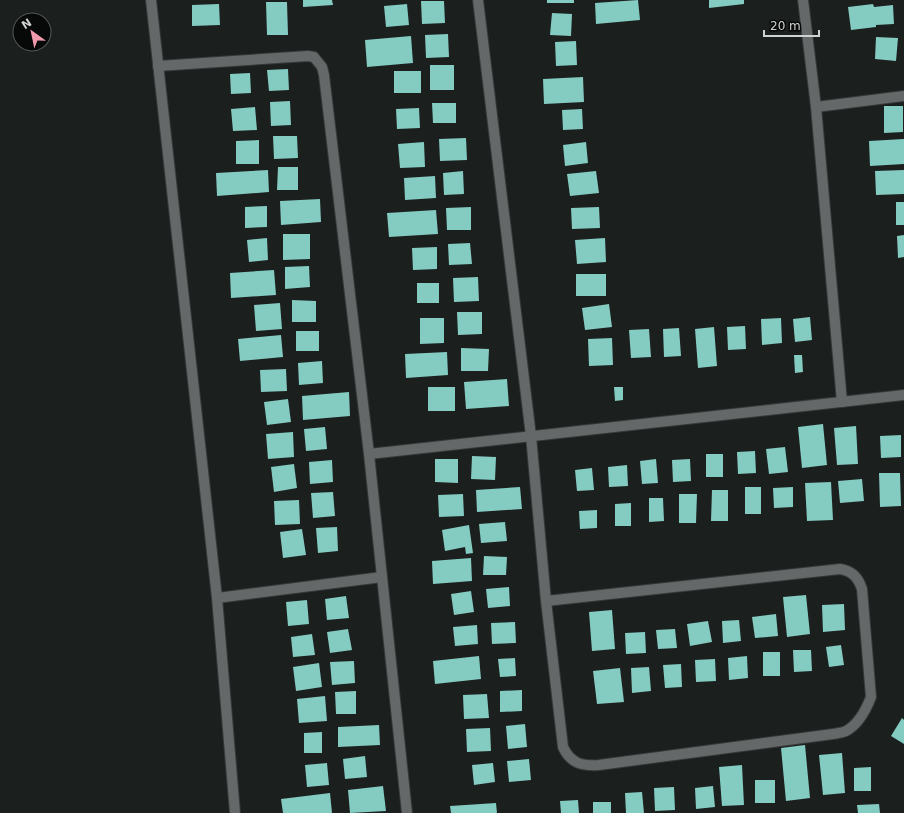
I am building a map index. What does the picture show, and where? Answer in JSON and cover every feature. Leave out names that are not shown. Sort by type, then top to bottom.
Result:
[{"type":"street","points":[[151,0],[217,598],[236,813]]},
{"type":"street","points":[[478,0],[531,436],[546,601],[563,747],[567,756],[584,766],[600,766],[846,731],[858,722],[871,697],[862,589],[854,575],[848,570],[840,569],[546,601]]},
{"type":"street","points":[[803,0],[816,107],[842,402]]},
{"type":"street","points":[[158,66],[308,56],[314,57],[322,67],[369,454],[407,813]]},
{"type":"street","points":[[816,107],[904,96]]},
{"type":"street","points":[[369,454],[904,395]]},
{"type":"street","points":[[217,598],[382,577]]},
{"type":"building","points":[[303,0],[332,0],[333,5],[303,7]]},
{"type":"building","points":[[547,0],[574,0],[574,3],[547,3]]},
{"type":"building","points":[[638,0],[640,20],[596,24],[595,3]]},
{"type":"building","points":[[709,0],[744,0],[744,4],[709,8]]},
{"type":"building","points":[[421,1],[444,1],[445,23],[422,24]]},
{"type":"building","points":[[266,2],[287,2],[288,35],[267,35]]},
{"type":"building","points":[[219,4],[220,25],[192,26],[192,5]]},
{"type":"building","points":[[407,4],[409,25],[386,27],[384,6]]},
{"type":"building","points":[[873,4],[874,7],[893,5],[894,24],[876,25],[876,27],[851,30],[848,7]]},
{"type":"building","points":[[552,13],[572,14],[571,36],[550,35]]},
{"type":"building","points":[[448,34],[449,57],[426,58],[425,35]]},
{"type":"building","points":[[411,36],[413,63],[367,67],[365,40]]},
{"type":"building","points":[[876,37],[898,38],[896,61],[875,59]]},
{"type":"building","points":[[576,41],[577,65],[556,66],[555,42]]},
{"type":"building","points":[[430,65],[454,65],[454,90],[430,90]]},
{"type":"building","points":[[288,69],[289,90],[269,91],[267,70]]},
{"type":"building","points":[[394,71],[421,71],[421,93],[394,93]]},
{"type":"building","points":[[250,73],[251,93],[231,94],[230,74]]},
{"type":"building","points":[[583,77],[584,102],[544,104],[543,79]]},
{"type":"building","points":[[290,101],[291,125],[271,126],[270,102]]},
{"type":"building","points":[[432,103],[456,103],[456,123],[433,123]]},
{"type":"building","points":[[884,106],[903,106],[903,132],[884,133]]},
{"type":"building","points":[[255,107],[257,130],[233,131],[231,109]]},
{"type":"building","points":[[419,108],[420,128],[397,129],[396,109]]},
{"type":"building","points":[[582,109],[583,129],[563,130],[562,110]]},
{"type":"building","points":[[273,136],[297,136],[298,158],[274,159]]},
{"type":"building","points":[[466,138],[467,160],[440,161],[439,139]]},
{"type":"building","points":[[904,139],[904,164],[870,166],[869,141]]},
{"type":"building","points":[[259,140],[259,164],[236,164],[236,141]]},
{"type":"building","points":[[424,142],[425,167],[400,168],[398,144]]},
{"type":"building","points":[[586,142],[588,163],[565,166],[563,145]]},
{"type":"building","points":[[278,167],[298,167],[298,190],[277,190]]},
{"type":"building","points":[[268,170],[269,192],[217,196],[216,173]]},
{"type":"building","points":[[904,170],[904,194],[876,195],[875,171]]},
{"type":"building","points":[[463,171],[464,194],[444,195],[443,173]]},
{"type":"building","points":[[596,171],[599,193],[570,196],[567,174]]},
{"type":"building","points":[[435,176],[436,198],[405,200],[404,178]]},
{"type":"building","points":[[320,199],[321,222],[281,225],[280,201]]},
{"type":"building","points":[[896,202],[904,202],[904,225],[896,225]]},
{"type":"building","points":[[267,206],[267,227],[245,228],[245,207]]},
{"type":"building","points":[[471,207],[471,230],[447,230],[446,208]]},
{"type":"building","points":[[599,207],[600,228],[572,229],[571,208]]},
{"type":"building","points":[[436,210],[438,234],[389,237],[387,213]]},
{"type":"building","points":[[283,234],[310,234],[310,259],[283,260]]},
{"type":"building","points":[[904,235],[904,257],[898,258],[897,236]]},
{"type":"building","points":[[267,238],[268,260],[249,262],[247,240]]},
{"type":"building","points":[[605,238],[606,262],[577,264],[575,240]]},
{"type":"building","points":[[470,243],[472,264],[449,265],[448,244]]},
{"type":"building","points":[[437,247],[437,269],[413,270],[412,248]]},
{"type":"building","points":[[309,266],[310,287],[285,289],[285,267]]},
{"type":"building","points":[[274,270],[276,295],[231,298],[230,273]]},
{"type":"building","points":[[576,274],[606,274],[606,296],[576,296]]},
{"type":"building","points":[[478,277],[479,301],[454,302],[453,278]]},
{"type":"building","points":[[417,283],[439,283],[439,303],[417,303]]},
{"type":"building","points":[[292,300],[316,301],[316,322],[292,322]]},
{"type":"building","points":[[280,303],[282,329],[256,331],[254,305]]},
{"type":"building","points":[[609,304],[612,327],[585,330],[582,308]]},
{"type":"building","points":[[457,312],[482,312],[482,334],[458,335]]},
{"type":"building","points":[[810,317],[812,340],[795,342],[793,319]]},
{"type":"building","points":[[420,318],[444,318],[444,343],[420,344]]},
{"type":"building","points":[[781,318],[782,343],[762,345],[761,319]]},
{"type":"building","points":[[745,326],[746,349],[728,350],[727,327]]},
{"type":"building","points":[[714,327],[717,366],[698,368],[695,329]]},
{"type":"building","points":[[679,328],[681,356],[664,357],[663,329]]},
{"type":"building","points":[[649,329],[651,357],[631,358],[629,330]]},
{"type":"building","points":[[296,331],[319,331],[319,351],[296,351]]},
{"type":"building","points":[[281,335],[283,357],[240,361],[238,339]]},
{"type":"building","points":[[612,338],[613,365],[589,366],[588,339]]},
{"type":"building","points":[[461,348],[489,349],[488,371],[461,371]]},
{"type":"building","points":[[447,352],[448,375],[406,378],[405,354]]},
{"type":"building","points":[[794,355],[802,355],[803,372],[795,373]]},
{"type":"building","points":[[322,361],[323,383],[299,385],[298,363]]},
{"type":"building","points":[[286,369],[287,391],[261,392],[260,370]]},
{"type":"building","points":[[507,379],[509,406],[466,409],[464,382]]},
{"type":"building","points":[[428,387],[455,387],[455,411],[428,411]]},
{"type":"building","points":[[614,387],[623,387],[623,400],[615,401]]},
{"type":"building","points":[[349,392],[350,416],[303,420],[302,396]]},
{"type":"building","points":[[288,399],[291,422],[267,425],[264,402]]},
{"type":"building","points":[[823,424],[827,465],[802,468],[798,427]]},
{"type":"building","points":[[856,426],[858,464],[837,465],[834,428]]},
{"type":"building","points":[[325,427],[327,449],[306,451],[304,429]]},
{"type":"building","points":[[293,432],[294,457],[268,459],[266,434]]},
{"type":"building","points":[[901,435],[901,457],[881,458],[880,436]]},
{"type":"building","points":[[785,447],[788,472],[769,474],[766,449]]},
{"type":"building","points":[[755,451],[756,473],[738,474],[737,452]]},
{"type":"building","points":[[706,454],[723,454],[723,477],[706,477]]},
{"type":"building","points":[[472,456],[496,457],[495,480],[471,479]]},
{"type":"building","points":[[435,459],[458,459],[458,483],[435,482]]},
{"type":"building","points":[[656,459],[658,483],[642,484],[640,461]]},
{"type":"building","points":[[690,459],[691,481],[673,482],[672,460]]},
{"type":"building","points":[[332,460],[333,482],[310,484],[309,462]]},
{"type":"building","points":[[294,464],[297,488],[274,492],[271,467]]},
{"type":"building","points":[[627,465],[628,486],[609,487],[608,467]]},
{"type":"building","points":[[592,468],[594,490],[577,491],[575,470]]},
{"type":"building","points":[[879,473],[900,473],[901,506],[880,507]]},
{"type":"building","points":[[862,479],[864,501],[840,503],[838,481]]},
{"type":"building","points":[[831,482],[833,520],[807,521],[805,483]]},
{"type":"building","points":[[520,487],[522,509],[477,512],[476,490]]},
{"type":"building","points":[[745,487],[761,487],[761,514],[745,514]]},
{"type":"building","points":[[793,487],[793,507],[774,508],[773,488]]},
{"type":"building","points":[[712,490],[728,490],[728,521],[711,521]]},
{"type":"building","points":[[333,492],[335,516],[313,518],[311,493]]},
{"type":"building","points":[[463,494],[464,516],[439,517],[438,495]]},
{"type":"building","points":[[679,494],[697,494],[696,523],[679,523]]},
{"type":"building","points":[[649,498],[663,498],[664,521],[649,522]]},
{"type":"building","points":[[299,500],[300,524],[275,525],[274,501]]},
{"type":"building","points":[[631,503],[631,526],[615,526],[615,504]]},
{"type":"building","points":[[597,510],[597,528],[580,529],[579,511]]},
{"type":"building","points":[[505,522],[507,541],[481,543],[479,524]]},
{"type":"building","points":[[469,525],[473,553],[466,554],[465,547],[445,551],[442,530]]},
{"type":"building","points":[[337,527],[338,551],[318,553],[316,528]]},
{"type":"building","points":[[302,529],[306,555],[283,558],[280,532]]},
{"type":"building","points":[[484,556],[507,557],[506,575],[483,575]]},
{"type":"building","points":[[471,558],[472,581],[433,584],[432,561]]},
{"type":"building","points":[[509,587],[510,606],[488,608],[486,589]]},
{"type":"building","points":[[471,591],[474,612],[454,615],[451,594]]},
{"type":"building","points":[[806,595],[810,634],[787,637],[783,597]]},
{"type":"building","points":[[346,596],[349,618],[327,620],[325,599]]},
{"type":"building","points":[[307,600],[309,624],[288,626],[286,602]]},
{"type":"building","points":[[844,604],[845,630],[823,632],[822,605]]},
{"type":"building","points":[[612,610],[615,649],[592,651],[589,612]]},
{"type":"building","points":[[776,614],[778,636],[755,638],[752,617]]},
{"type":"building","points":[[739,620],[741,641],[723,643],[722,621]]},
{"type":"building","points":[[708,621],[712,642],[690,646],[687,624]]},
{"type":"building","points":[[515,622],[516,643],[492,644],[491,623]]},
{"type":"building","points":[[477,625],[478,644],[455,646],[453,627]]},
{"type":"building","points":[[348,629],[352,650],[330,653],[327,632]]},
{"type":"building","points":[[675,629],[677,648],[658,649],[656,630]]},
{"type":"building","points":[[645,632],[646,653],[626,654],[625,633]]},
{"type":"building","points":[[312,634],[315,655],[293,657],[291,637]]},
{"type":"building","points":[[841,645],[844,665],[829,667],[826,647]]},
{"type":"building","points":[[793,650],[811,650],[812,671],[794,672]]},
{"type":"building","points":[[763,652],[780,652],[780,676],[763,676]]},
{"type":"building","points":[[479,656],[481,679],[435,684],[433,661]]},
{"type":"building","points":[[747,656],[748,678],[729,680],[728,658]]},
{"type":"building","points":[[515,658],[516,676],[500,677],[498,659]]},
{"type":"building","points":[[715,659],[716,681],[696,682],[695,660]]},
{"type":"building","points":[[354,661],[355,683],[332,685],[330,662]]},
{"type":"building","points":[[319,663],[322,687],[296,691],[293,667]]},
{"type":"building","points":[[681,664],[682,687],[665,688],[663,665]]},
{"type":"building","points":[[649,667],[651,691],[632,693],[631,668]]},
{"type":"building","points":[[620,668],[624,702],[597,704],[593,671]]},
{"type":"building","points":[[522,690],[522,711],[500,712],[500,691]]},
{"type":"building","points":[[356,691],[356,714],[336,714],[335,692]]},
{"type":"building","points":[[487,694],[489,718],[464,719],[463,695]]},
{"type":"building","points":[[325,696],[327,721],[299,723],[297,699]]},
{"type":"building","points":[[902,718],[904,720],[904,744],[891,736]]},
{"type":"building","points":[[525,724],[527,747],[508,749],[506,726]]},
{"type":"building","points":[[379,725],[380,745],[338,747],[338,727]]},
{"type":"building","points":[[490,728],[491,751],[467,752],[466,729]]},
{"type":"building","points":[[322,732],[322,753],[304,753],[304,733]]},
{"type":"building","points":[[805,745],[810,798],[786,801],[781,748]]},
{"type":"building","points":[[842,753],[845,793],[823,795],[819,755]]},
{"type":"building","points":[[365,756],[367,777],[345,779],[343,759]]},
{"type":"building","points":[[529,759],[531,780],[509,782],[507,761]]},
{"type":"building","points":[[327,763],[329,785],[307,787],[305,765]]},
{"type":"building","points":[[493,763],[495,782],[474,785],[472,765]]},
{"type":"building","points":[[742,765],[744,805],[722,806],[719,767]]},
{"type":"building","points":[[871,767],[871,791],[854,791],[854,768]]},
{"type":"building","points":[[755,780],[775,780],[775,803],[755,803]]},
{"type":"building","points":[[383,786],[386,811],[350,813],[348,790]]},
{"type":"building","points":[[713,786],[715,807],[696,809],[695,788]]},
{"type":"building","points":[[674,787],[675,810],[655,811],[654,788]]},
{"type":"building","points":[[642,792],[644,813],[626,813],[625,793]]},
{"type":"building","points":[[330,793],[332,813],[283,813],[281,799]]},
{"type":"building","points":[[578,800],[579,813],[561,813],[560,801]]},
{"type":"building","points":[[593,802],[611,802],[611,813],[593,813]]},
{"type":"building","points":[[496,803],[497,813],[451,813],[450,806]]},
{"type":"building","points":[[879,804],[880,813],[858,813],[857,805]]}]
